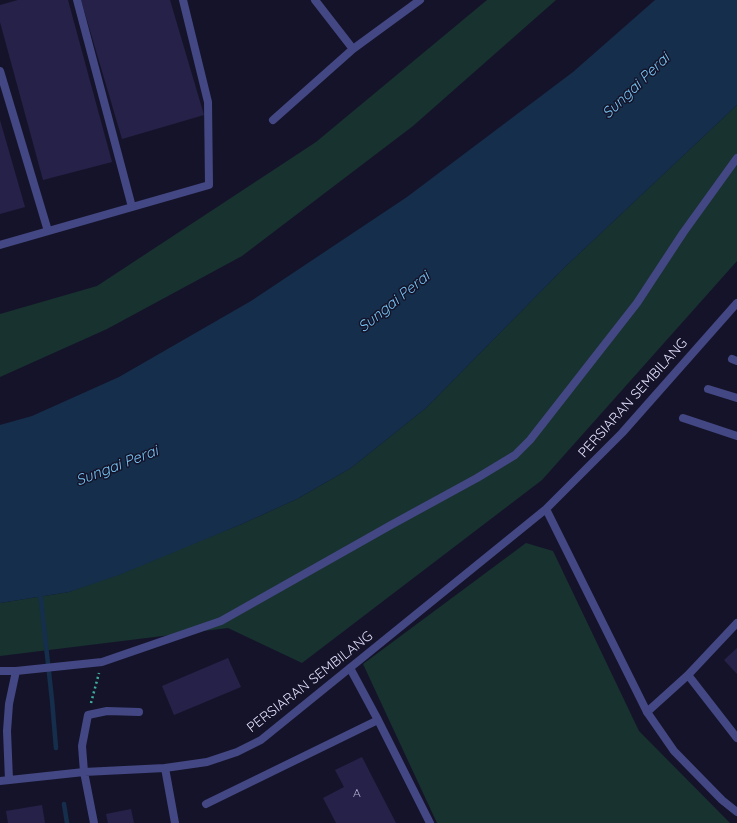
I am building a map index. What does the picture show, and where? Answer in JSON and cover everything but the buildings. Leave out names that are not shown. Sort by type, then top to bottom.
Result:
[{"type":"street","points":[[77,0],[132,207]]},
{"type":"street","points":[[0,245],[209,185],[208,102],[184,0]]},
{"type":"street","points":[[315,0],[353,49]]},
{"type":"street","points":[[273,120],[353,49],[420,0]]},
{"type":"street","points":[[0,71],[48,231]]},
{"type":"street","points":[[0,671],[16,671],[102,662],[221,621],[477,478],[515,455],[530,440],[637,303],[683,233],[737,158]]},
{"type":"street","name":"PERSIARAN SEMBILANG","points":[[0,781],[84,772],[165,768],[207,762],[237,752],[261,740],[546,509],[622,433],[737,303]]},
{"type":"street","points":[[708,389],[737,398]]},
{"type":"street","points":[[684,418],[737,436]]},
{"type":"street","points":[[546,509],[647,712],[674,751],[722,800],[737,812]]},
{"type":"street","points":[[647,712],[688,675],[737,623]]},
{"type":"street","points":[[350,668],[430,823]]},
{"type":"street","points":[[9,780],[7,731],[9,704],[16,671]]},
{"type":"street","points":[[688,675],[737,738]]},
{"type":"street","points":[[94,823],[84,772],[82,746],[88,715],[107,711],[138,712]]},
{"type":"street","points":[[206,804],[378,720]]},
{"type":"street","points":[[165,768],[175,823]]},
{"type":"path","points":[[88,715],[102,662]]},
{"type":"green space","points":[[487,0],[556,0],[413,126],[242,256],[107,329],[0,377],[0,314],[97,286],[316,142]]},
{"type":"green space","points":[[737,105],[737,261],[542,480],[302,663],[228,628],[0,656],[0,603],[69,592],[242,524],[297,499],[351,468],[426,408],[565,267]]},
{"type":"green space","points":[[526,543],[553,551],[639,731],[730,823],[437,823],[363,664]]},
{"type":"water","name":"Sungai Perai","points":[[655,0],[737,0],[737,105],[565,267],[426,408],[351,468],[297,499],[242,524],[119,575],[69,592],[0,603],[0,425],[32,416],[119,377],[251,301],[407,197],[573,72]]},
{"type":"waterway","points":[[40,591],[56,748]]},
{"type":"waterway","points":[[64,804],[67,823]]}]
